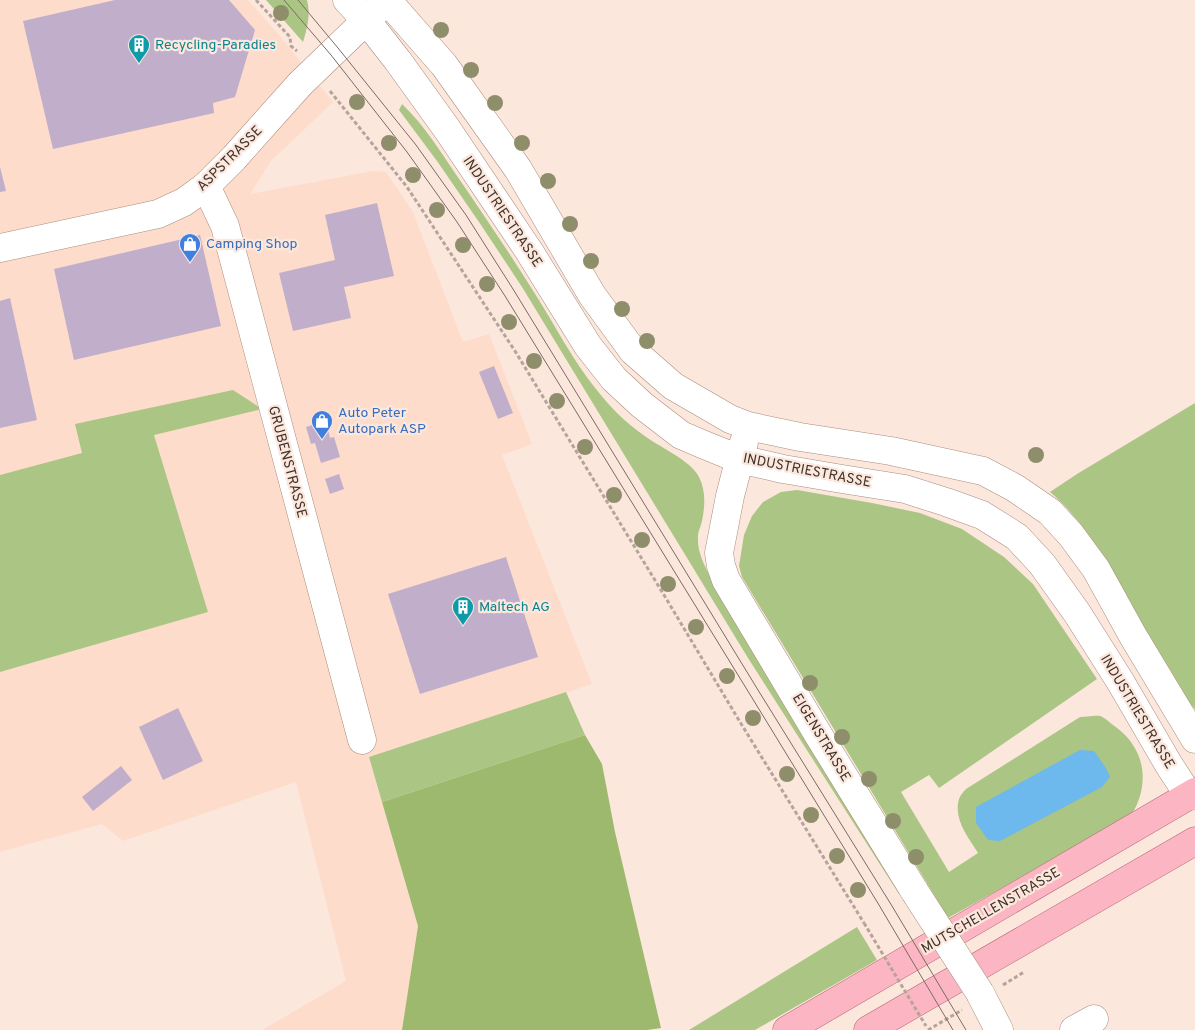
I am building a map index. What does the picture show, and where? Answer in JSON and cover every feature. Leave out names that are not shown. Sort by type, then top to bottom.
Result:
[{"type":"main road","name":"MUTSCHELLENSTRASSE","points":[[787,1030],[1193,796]]},
{"type":"main road","points":[[868,1030],[1195,841]]},
{"type":"street","name":"INDUSTRIESTRASSE","points":[[347,0],[366,20],[398,61],[446,129],[529,251],[588,346],[614,379],[642,405],[681,434],[740,459],[783,469],[905,489],[982,515],[1017,537],[1042,564],[1076,613],[1120,681],[1169,765],[1193,796]]},
{"type":"street","name":"ASPSTRASSE","points":[[0,248],[158,214],[184,202],[206,186],[234,158],[300,84],[387,0]]},
{"type":"street","points":[[387,0],[444,65],[518,169],[592,295],[633,351],[673,386],[730,419],[748,426],[800,437],[891,451],[983,471],[1029,497],[1050,512],[1071,535],[1096,570],[1195,739]]},
{"type":"street","name":"GRUBENSTRASSE","points":[[206,186],[225,226],[362,740]]},
{"type":"street","name":"EIGENSTRASSE","points":[[748,426],[730,496],[720,553],[721,566],[726,580],[915,892],[980,993],[999,1030]]},
{"type":"path","points":[[256,0],[290,37],[291,46],[298,52]]},
{"type":"path","points":[[334,96],[407,187],[515,352],[928,1028]]},
{"type":"shaded area","points":[[0,0],[248,0],[280,36],[333,102],[271,161],[250,194],[373,171],[386,172],[413,212],[463,342],[489,334],[532,444],[502,455],[592,684],[369,757],[418,926],[402,1030],[262,1030],[346,981],[296,782],[123,841],[102,824],[0,852],[0,672],[208,612],[154,435],[0,475]]},
{"type":"green space","points":[[266,0],[307,0],[309,16],[303,42]]},
{"type":"green space","points":[[402,104],[424,128],[443,155],[517,266],[580,367],[601,395],[629,424],[648,439],[689,465],[699,477],[704,499],[698,542],[702,558],[711,579],[902,892],[899,894],[748,658],[522,287],[437,161],[399,110]]},
{"type":"green space","points":[[233,390],[262,409],[154,435],[208,612],[0,672],[0,475],[82,453],[75,424]]},
{"type":"green space","points":[[1195,403],[1195,709],[1177,686],[1094,542],[1074,516],[1050,492]]},
{"type":"green space","points":[[797,490],[920,513],[962,529],[1004,557],[1033,584],[1097,679],[939,788],[929,775],[901,792],[949,872],[978,853],[962,828],[958,814],[959,799],[964,791],[1080,717],[1103,717],[1129,739],[1139,756],[1143,775],[1142,786],[1137,805],[1129,817],[948,918],[742,577],[739,566],[744,535],[752,516],[763,502],[781,492]]},
{"type":"green space","points":[[566,692],[585,735],[382,802],[369,757]]},
{"type":"green space","points":[[585,735],[602,764],[615,832],[661,1028],[647,1030],[402,1030],[418,926],[382,802]]},
{"type":"green space","points":[[857,927],[877,960],[755,1030],[689,1030]]},
{"type":"water","points":[[1080,750],[1094,751],[1106,768],[1110,777],[1102,787],[1000,841],[988,840],[976,823],[976,807]]},
{"type":"building","name":"Recycling-Paradies","points":[[115,0],[229,0],[255,30],[235,97],[213,103],[214,113],[53,149],[23,21]]},
{"type":"building","points":[[0,167],[6,191],[0,192]]},
{"type":"building","points":[[377,203],[394,276],[344,287],[351,318],[293,331],[279,273],[335,260],[325,215]]},
{"type":"building","points":[[200,235],[221,326],[74,360],[54,269]]},
{"type":"building","points":[[10,298],[37,420],[0,428],[0,301]]},
{"type":"building","points":[[494,366],[513,413],[498,419],[479,372]]},
{"type":"building","name":"Auto Peter Autopark ASP","points":[[326,421],[330,438],[334,437],[340,457],[321,463],[315,443],[311,444],[306,427]]},
{"type":"building","points":[[339,474],[344,489],[330,494],[325,479]]},
{"type":"building","name":"Maltech AG","points":[[506,557],[538,657],[420,694],[388,594]]},
{"type":"building","points":[[178,708],[203,761],[163,780],[139,727]]},
{"type":"building","points":[[121,766],[132,780],[93,811],[82,797]]},
{"type":"tram line","points":[[284,0],[331,55],[407,152],[457,222],[505,296],[746,688],[953,1030]]},
{"type":"tram line","points":[[298,0],[416,145],[466,215],[892,906],[966,1030]]},
{"type":"place","name":"Recycling-Paradies","points":[[139,64]]},
{"type":"place","name":"Camping Shop","points":[[190,263]]},
{"type":"place","name":"Auto Peter Autopark ASP","points":[[322,440]]},
{"type":"place","name":"Maltech AG","points":[[463,626]]}]
